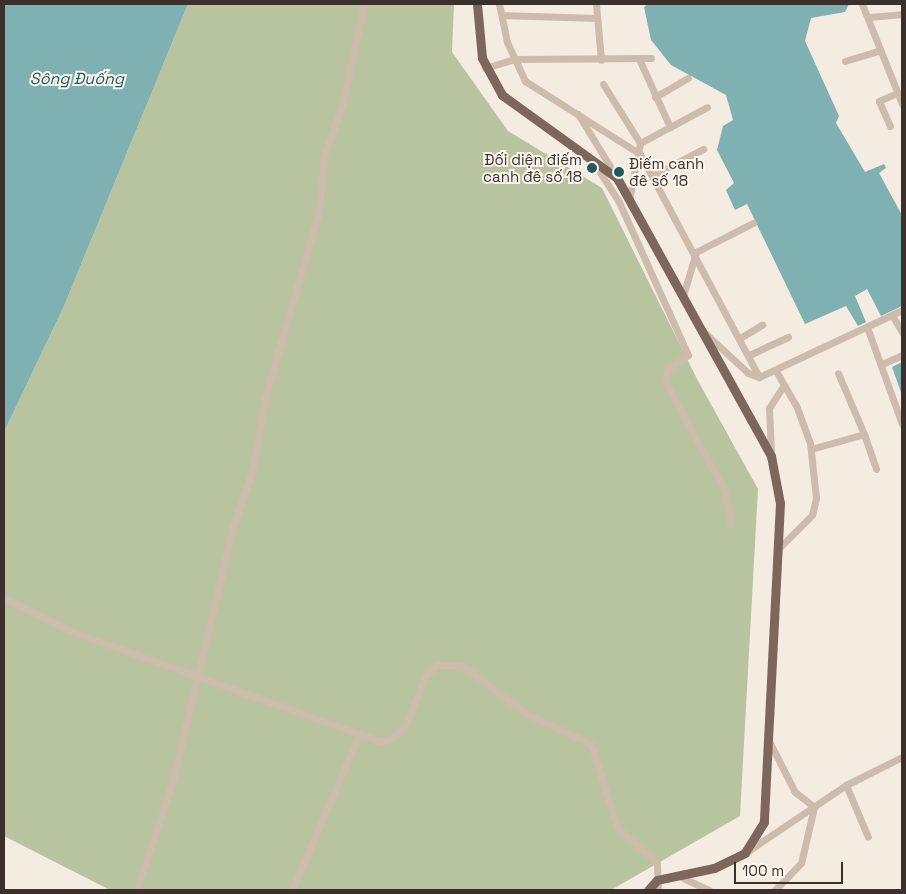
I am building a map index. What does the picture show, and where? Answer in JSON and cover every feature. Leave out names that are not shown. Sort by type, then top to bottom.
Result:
[{"type":"main road","points":[[477,4],[485,68],[502,95],[591,156],[617,178],[771,456],[780,503],[781,546],[764,822],[745,852],[683,878],[657,880],[648,890]]},
{"type":"street","points":[[137,890],[173,780],[233,527],[253,468],[265,398],[319,210],[324,156],[342,106],[364,4]]},
{"type":"street","points":[[500,4],[506,42],[524,80],[639,147]]},
{"type":"street","points":[[596,4],[602,60]]},
{"type":"street","points":[[862,4],[869,17],[878,51],[902,104]]},
{"type":"street","points":[[869,17],[902,14]]},
{"type":"street","points":[[502,15],[597,18]]},
{"type":"street","points":[[845,61],[878,51]]},
{"type":"street","points":[[485,68],[515,59],[602,60],[651,58]]},
{"type":"street","points":[[639,59],[670,127]]},
{"type":"street","points":[[655,97],[688,78]]},
{"type":"street","points":[[603,84],[639,147],[652,176],[696,252],[759,377]]},
{"type":"street","points":[[890,126],[878,101],[897,93]]},
{"type":"street","points":[[629,201],[639,147],[670,127],[707,107]]},
{"type":"street","points":[[577,112],[617,178]]},
{"type":"street","points":[[652,176],[704,149]]},
{"type":"street","points":[[591,156],[619,202],[688,355],[667,370],[665,382],[725,491],[730,524]]},
{"type":"street","points":[[683,296],[696,252],[753,223]]},
{"type":"street","points":[[704,333],[748,373],[759,377],[776,371],[902,310]]},
{"type":"street","points":[[892,316],[902,332]]},
{"type":"street","points":[[740,338],[762,326]]},
{"type":"street","points":[[867,327],[882,364],[902,424]]},
{"type":"street","points":[[749,355],[788,337]]},
{"type":"street","points":[[882,364],[902,355]]},
{"type":"street","points":[[776,371],[812,449],[815,509],[781,546]]},
{"type":"street","points":[[838,373],[864,434],[876,469]]},
{"type":"street","points":[[771,456],[769,408],[784,385]]},
{"type":"street","points":[[812,449],[864,434]]},
{"type":"street","points":[[4,598],[76,633],[359,736],[380,741],[398,736],[411,716],[425,677],[437,665],[462,665],[525,713],[591,744],[617,828],[658,863],[658,890]]},
{"type":"street","points":[[292,890],[359,736]]},
{"type":"street","points":[[768,740],[795,792],[814,807]]},
{"type":"street","points":[[745,852],[846,785],[902,757]]},
{"type":"street","points":[[846,785],[868,837]]},
{"type":"street","points":[[775,890],[801,863],[814,807]]},
{"type":"street","points":[[683,878],[709,890]]},
{"type":"green space","points":[[188,4],[454,4],[452,52],[508,131],[602,188],[697,379],[758,489],[740,816],[611,890],[110,890],[4,836],[4,432],[64,306]]},
{"type":"water","name":"Sông Đuống","points":[[4,4],[188,4],[64,306],[4,432]]},
{"type":"water","points":[[648,4],[849,4],[845,12],[811,18],[805,41],[839,116],[836,123],[865,172],[884,164],[886,168],[879,173],[902,215],[902,306],[881,316],[867,289],[855,296],[866,322],[858,326],[846,306],[805,324],[747,204],[735,210],[726,190],[734,183],[717,150],[723,126],[733,120],[726,95],[671,65],[651,40],[644,7]]},
{"type":"water","points":[[902,362],[902,395],[892,367]]},
{"type":"place","name":"Đối diện điếm canh đê số 18","points":[[592,168]]},
{"type":"place","name":"Điếm canh đê số 18","points":[[619,172]]}]
